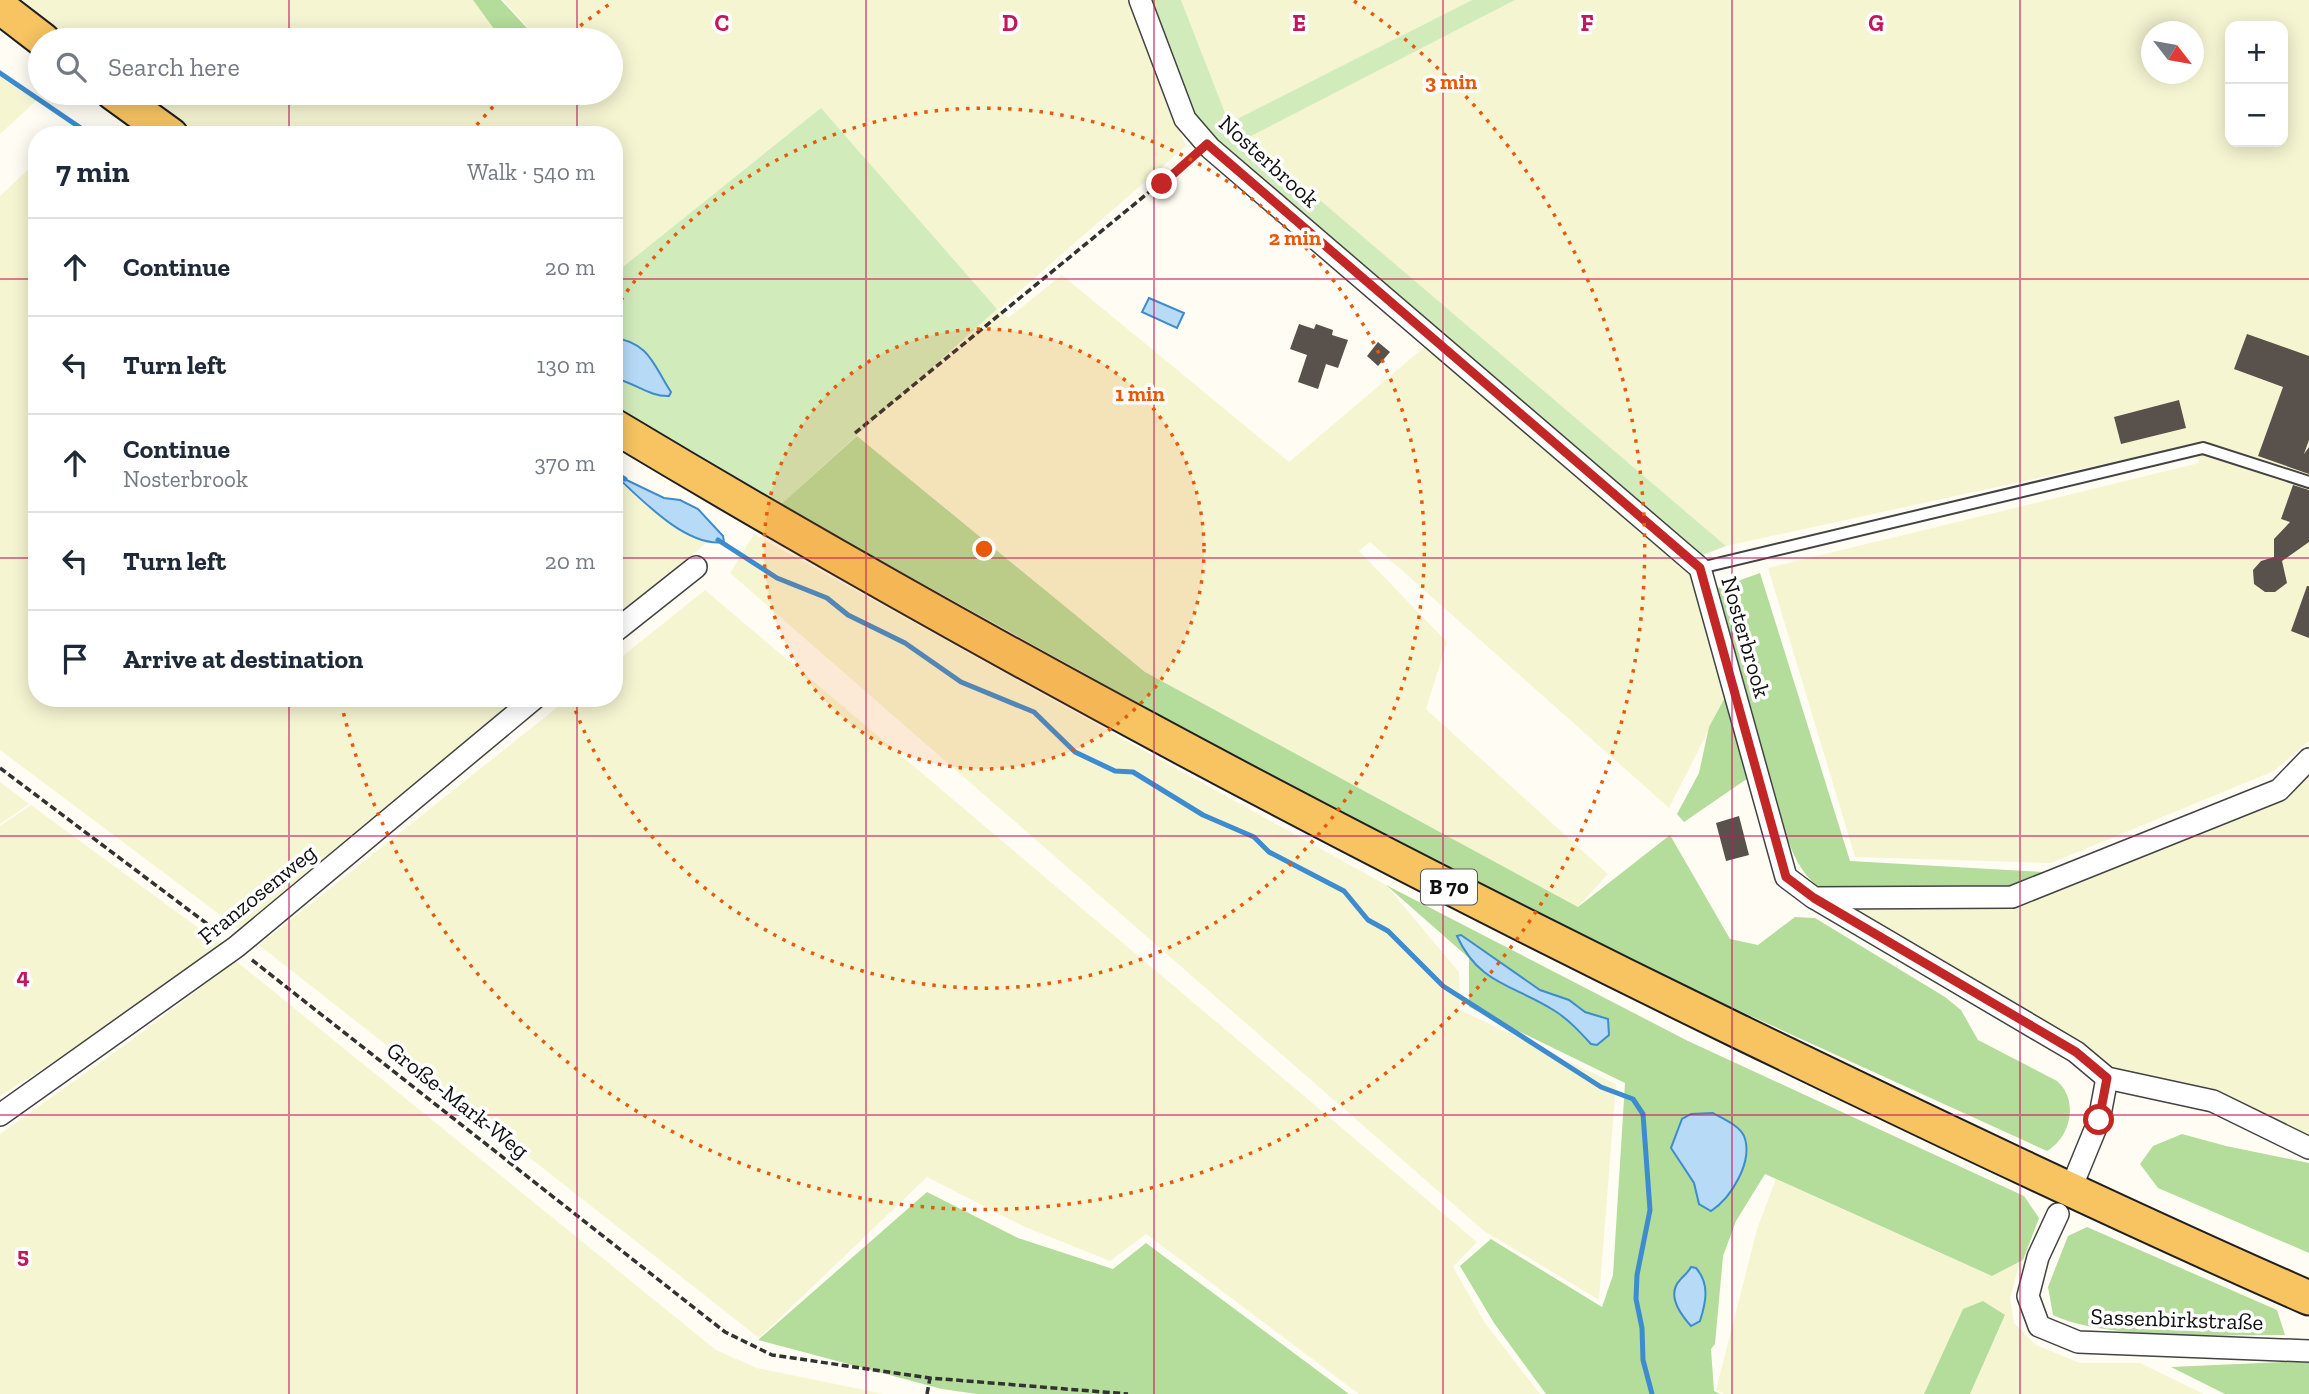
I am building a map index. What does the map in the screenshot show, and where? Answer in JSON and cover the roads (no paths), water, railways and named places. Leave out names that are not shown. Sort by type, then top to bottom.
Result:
[{"type":"highway","points":[[0,8],[28,29]]},
{"type":"highway","points":[[130,105],[159,126]]},
{"type":"highway","name":"B 70","points":[[623,431],[1019,661],[1310,816],[1562,945],[2056,1185],[2309,1298]]},
{"type":"street","name":"Nosterbrook","points":[[1140,0],[1185,119],[1207,144],[1700,568],[1786,877],[1814,898],[2076,1052],[2107,1078]]},
{"type":"street","points":[[623,625],[696,567]]},
{"type":"street","name":"Franzosenweg","points":[[0,1115],[236,947],[524,707]]},
{"type":"street","points":[[1814,898],[2012,897],[2278,790],[2309,759]]},
{"type":"street","points":[[2076,1176],[2099,1120],[2107,1078],[2213,1101],[2309,1148]]},
{"type":"street","name":"Sassenbirkstraße","points":[[2058,1214],[2038,1258],[2028,1296],[2039,1326],[2078,1342],[2309,1351]]},
{"type":"lane","points":[[1700,568],[2203,447],[2309,482]]},
{"type":"water","points":[[1149,298],[1184,313],[1177,328],[1142,312]]},
{"type":"water","points":[[623,340],[643,350],[671,392],[669,396],[662,396],[623,381]]},
{"type":"water","points":[[623,478],[664,498],[680,500],[698,509],[723,536],[724,542],[709,542],[694,537],[650,507],[623,482]]},
{"type":"water","points":[[1461,935],[1540,990],[1569,1000],[1585,1012],[1608,1019],[1609,1035],[1597,1045],[1591,1044],[1555,1011],[1487,974],[1466,952],[1457,936]]},
{"type":"water","points":[[1713,1113],[1744,1136],[1746,1156],[1733,1188],[1711,1211],[1699,1204],[1694,1183],[1671,1148],[1682,1119],[1691,1114]]},
{"type":"water","points":[[1691,1267],[1696,1268],[1700,1274],[1706,1293],[1700,1321],[1691,1326],[1679,1311],[1674,1292]]},
{"type":"waterway","points":[[0,73],[28,92]]},
{"type":"waterway","points":[[47,105],[78,126]]},
{"type":"waterway","points":[[718,540],[777,578],[827,598],[848,615],[905,643],[961,682],[1034,712],[1075,752],[1115,771],[1133,772],[1203,815],[1254,837],[1269,852],[1344,891],[1368,920],[1388,931],[1443,986],[1601,1087],[1633,1099],[1643,1114],[1650,1210],[1637,1275],[1636,1299],[1642,1328],[1643,1360],[1652,1394]]}]
